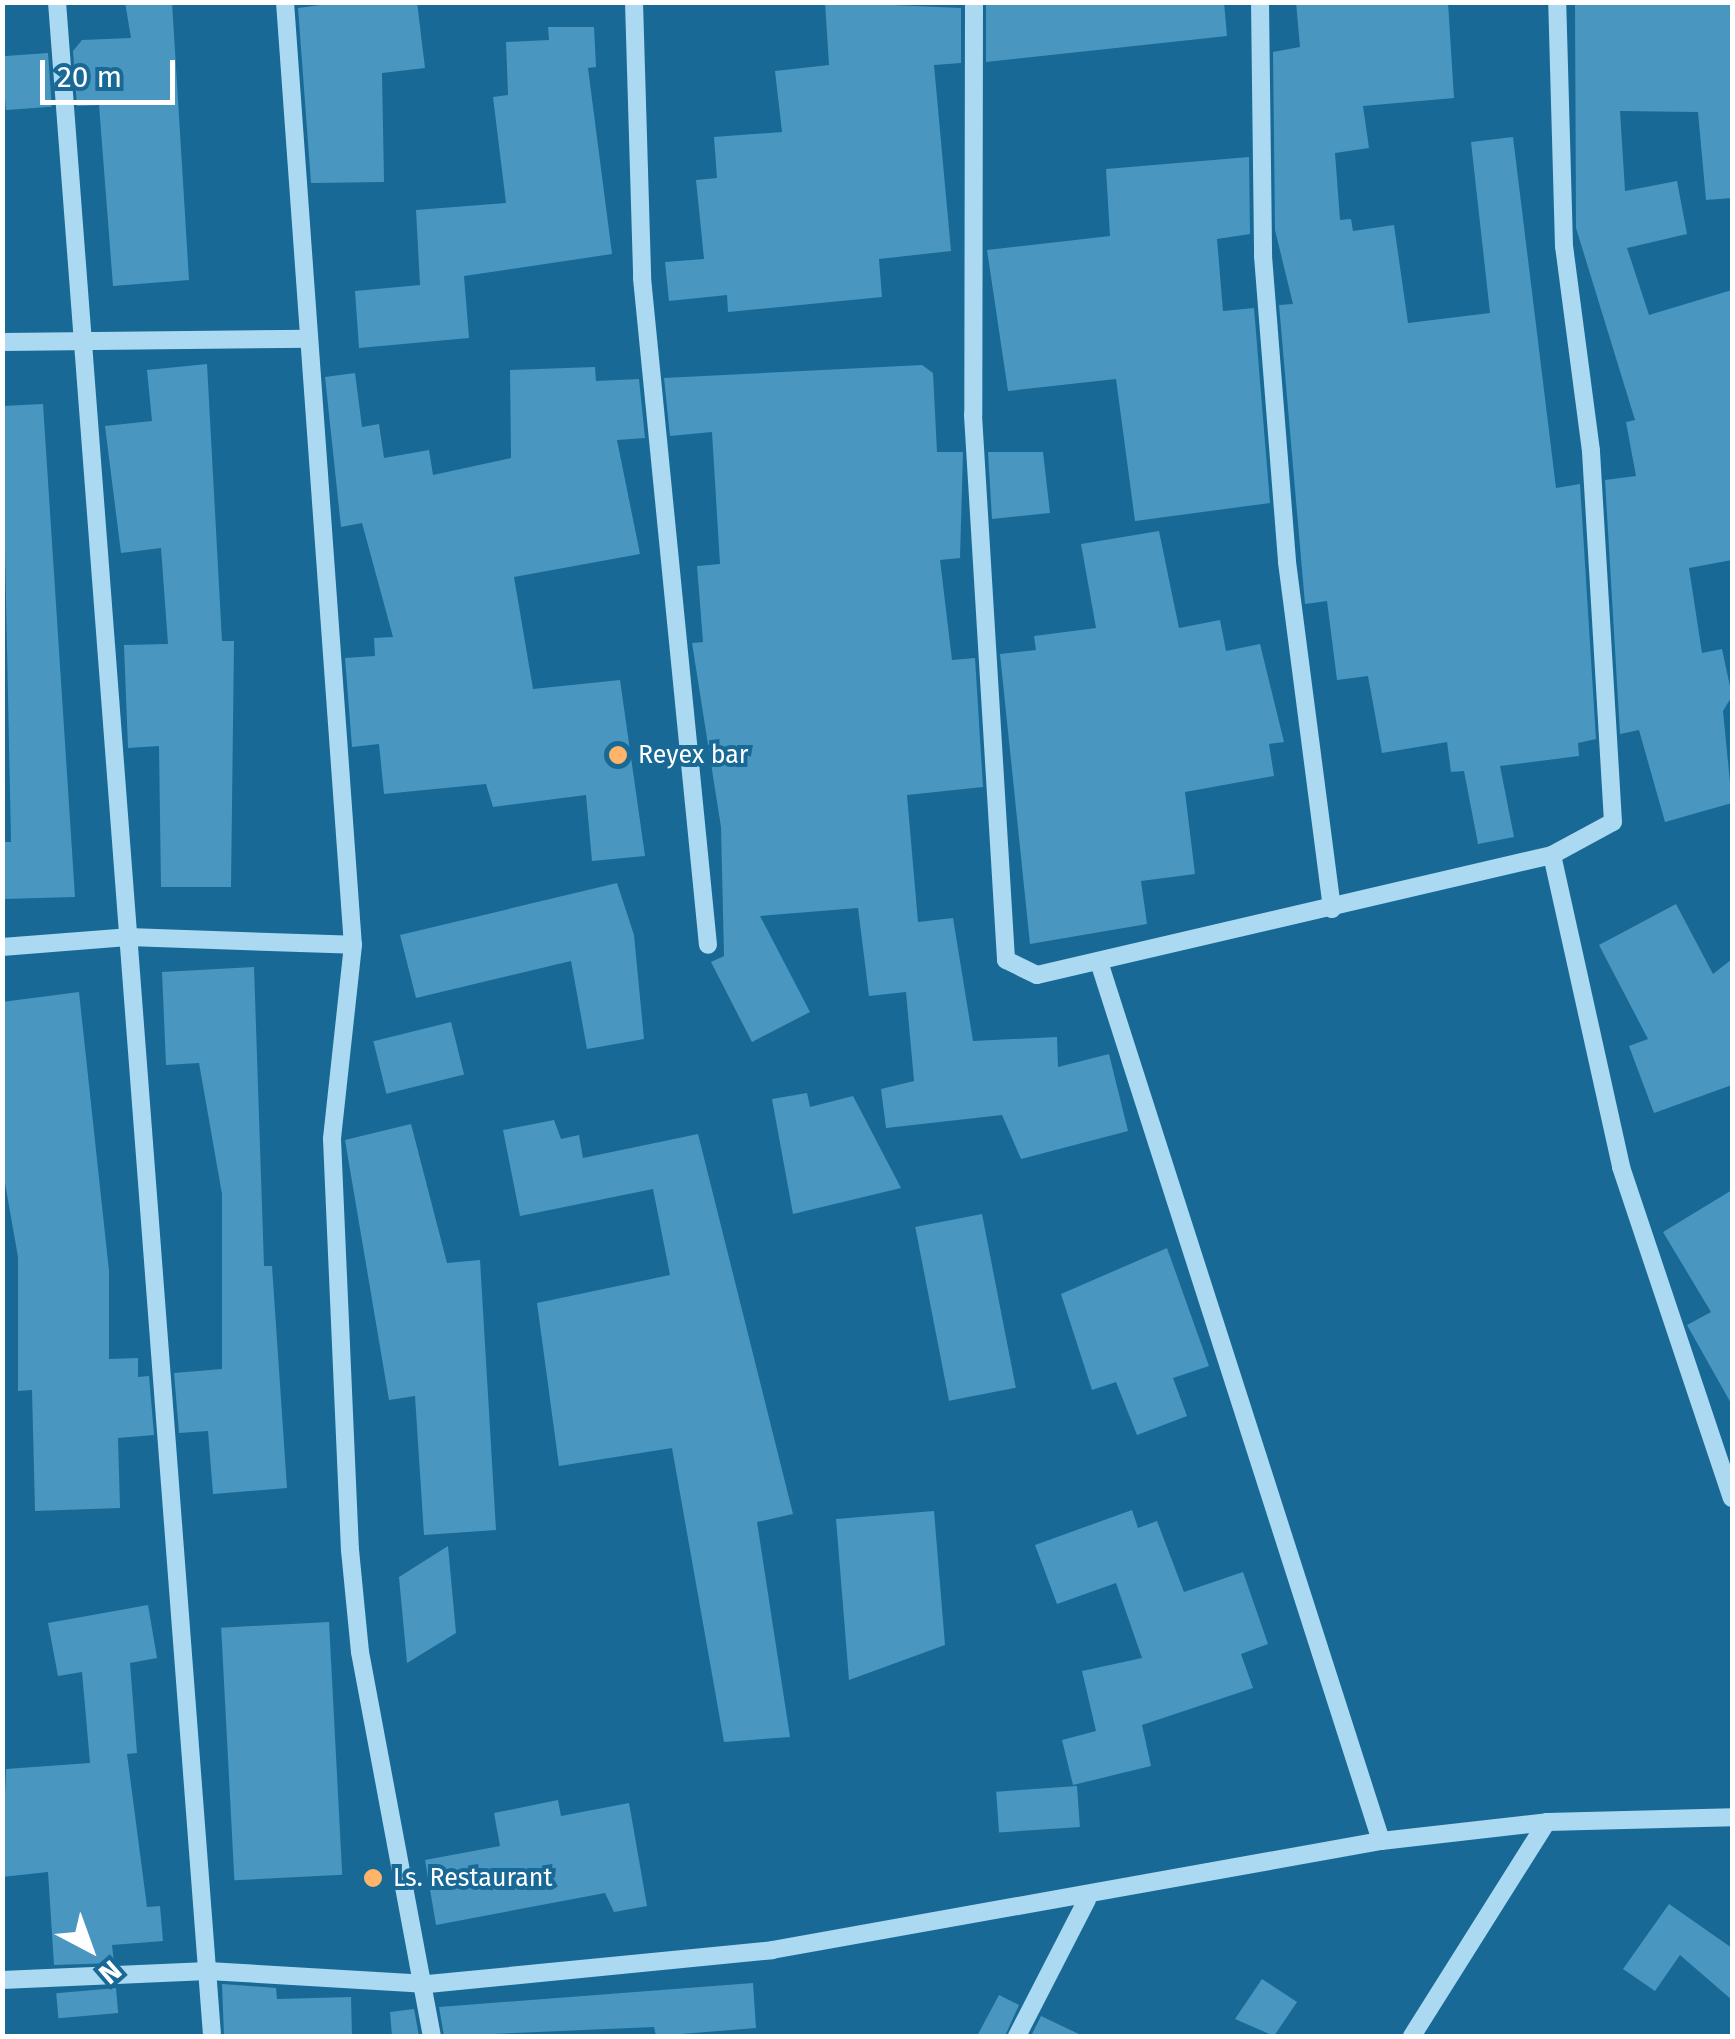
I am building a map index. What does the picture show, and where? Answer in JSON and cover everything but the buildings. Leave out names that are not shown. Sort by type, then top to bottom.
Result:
[{"type":"street","points":[[57,2],[76,336],[128,937],[212,2036]]},
{"type":"street","points":[[285,2],[353,945],[332,1139],[350,1550],[360,1652],[428,1984],[432,2036]]},
{"type":"street","points":[[634,2],[642,278],[708,946]]},
{"type":"street","points":[[974,2],[973,414],[1006,960],[1038,975],[1100,964],[1552,855],[1613,822],[1614,758],[1591,451],[1564,246],[1557,2]]},
{"type":"street","points":[[1260,2],[1263,256],[1287,562],[1332,909]]},
{"type":"street","points":[[2,342],[76,336],[309,339]]},
{"type":"street","points":[[1552,855],[1622,1168],[1732,1498]]},
{"type":"street","points":[[2,947],[128,937],[353,945]]},
{"type":"street","points":[[1100,964],[1381,1840]]},
{"type":"street","points":[[2,1980],[208,1971],[428,1984],[772,1950],[1087,1900],[1381,1840],[1548,1822],[1732,1817]]},
{"type":"street","points":[[1412,2036],[1548,1822]]},
{"type":"street","points":[[1017,2036],[1087,1900]]},
{"type":"place","name":"Reyex bar","points":[[618,755]]},
{"type":"place","name":"Ls. Restaurant","points":[[373,1878]]}]
